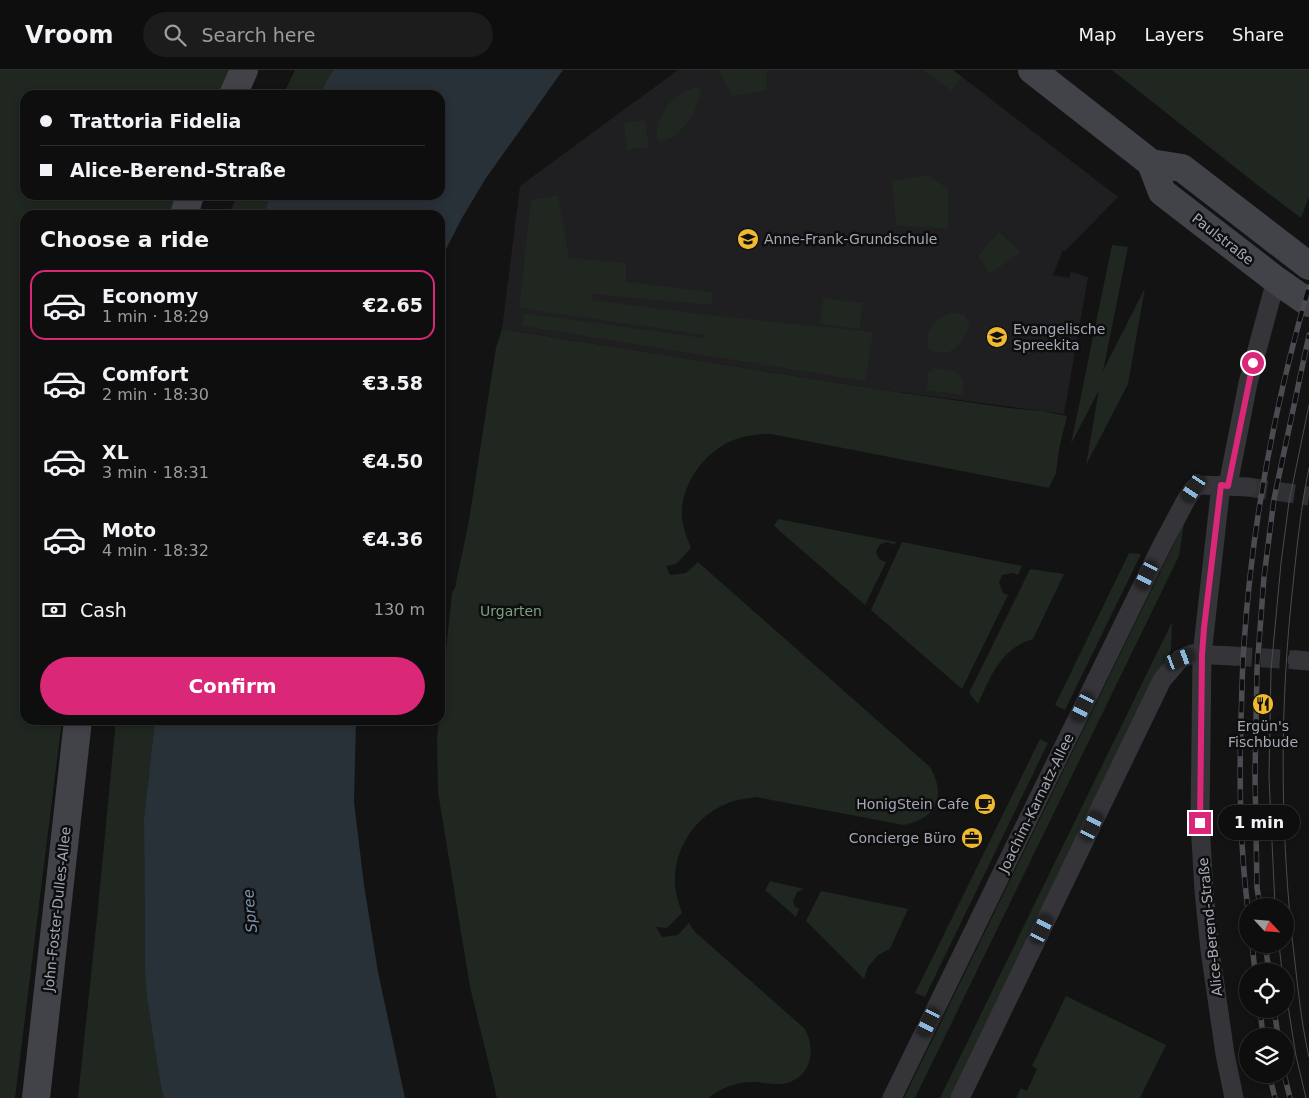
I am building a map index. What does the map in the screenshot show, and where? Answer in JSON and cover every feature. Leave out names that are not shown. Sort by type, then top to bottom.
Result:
[{"type":"street","points":[[236,90],[244,70]]},
{"type":"street","points":[[1032,70],[1151,163],[1182,168],[1309,266]]},
{"type":"street","name":"Paulstraße","points":[[1151,163],[1162,192],[1276,280],[1309,303]]},
{"type":"street","points":[[1225,485],[1248,382],[1276,280]]},
{"type":"street","name":"Joachim-Karnatz-Allee","points":[[892,1098],[1166,538],[1194,488],[1201,485],[1248,487]]},
{"type":"street","name":"Alice-Berend-Straße","points":[[1225,485],[1204,628],[1202,655],[1200,823],[1210,950],[1225,1054],[1234,1098]]},
{"type":"street","points":[[960,1098],[1162,680],[1180,659],[1192,654],[1233,656]]},
{"type":"street","name":"John-Foster-Dulles-Allee","points":[[36,1098],[77,725]]},
{"type":"shaded area","name":"Anne-Frank-Grundschule","points":[[678,70],[953,70],[1118,197],[1065,251],[1063,250],[1053,275],[1069,278],[1071,272],[1088,277],[1064,414],[869,388],[502,329],[520,186]]},
{"type":"green space","points":[[0,70],[229,70],[220,90],[20,90],[20,200],[175,200],[172,210],[20,210],[20,725],[61,725],[15,1098],[0,1098]]},
{"type":"green space","points":[[295,70],[333,70],[322,90],[285,90]]},
{"type":"green space","points":[[719,70],[767,70],[766,90],[732,96]]},
{"type":"green space","points":[[923,70],[953,70],[962,77],[952,91]]},
{"type":"green space","points":[[1112,70],[1309,70],[1309,197],[1301,218],[1260,187]]},
{"type":"green space","points":[[697,87],[701,90],[700,95],[689,120],[674,136],[662,141],[657,140],[659,122],[667,107],[680,94]]},
{"type":"green space","points":[[645,120],[649,147],[627,150],[624,123]]},
{"type":"green space","points":[[928,175],[948,189],[948,229],[896,225],[892,181]]},
{"type":"green space","points":[[558,195],[569,258],[626,263],[626,282],[713,292],[711,305],[592,294],[592,300],[707,315],[873,332],[865,381],[522,326],[524,313],[704,338],[704,335],[519,308],[531,200]]},
{"type":"green space","points":[[235,200],[269,200],[265,210],[231,210]]},
{"type":"green space","points":[[999,232],[1020,252],[990,274],[978,256]]},
{"type":"green space","points":[[1112,245],[1128,247],[1103,371],[1145,288],[1128,384],[1086,465],[1099,390],[1071,444]]},
{"type":"green space","points":[[823,298],[863,303],[859,329],[820,324]]},
{"type":"green space","points":[[953,312],[964,315],[970,325],[963,339],[955,349],[949,352],[936,352],[928,349],[928,335],[932,325]]},
{"type":"green space","name":"Urgarten","points":[[502,329],[869,388],[1067,416],[1059,449],[1056,473],[1049,488],[771,434],[747,436],[725,444],[707,457],[688,485],[682,507],[682,518],[691,548],[676,564],[666,566],[670,575],[686,573],[698,562],[930,767],[938,787],[938,797],[931,812],[915,822],[904,825],[756,797],[737,800],[730,802],[705,817],[696,825],[683,846],[678,858],[675,883],[676,894],[682,913],[667,928],[656,927],[662,937],[678,935],[689,923],[694,931],[805,1029],[810,1044],[810,1059],[803,1073],[790,1082],[778,1084],[755,1082],[736,1084],[724,1088],[708,1098],[497,1098],[470,987],[438,792],[437,739],[438,725],[445,725],[445,661],[452,592],[455,588],[469,520],[496,348]]},
{"type":"green space","points":[[934,368],[957,373],[962,380],[963,395],[927,390],[928,373]]},
{"type":"green space","points":[[778,519],[896,542],[894,545],[888,542],[880,544],[876,552],[879,559],[886,562],[865,605],[774,526]]},
{"type":"green space","points":[[1184,523],[1179,556],[915,1098],[904,1098]]},
{"type":"green space","points":[[902,542],[1022,566],[1018,575],[1013,573],[1002,575],[999,583],[1003,593],[1008,595],[962,689],[871,610]]},
{"type":"green space","points":[[1129,553],[1141,554],[1065,710],[1055,705]]},
{"type":"green space","points":[[1030,569],[1064,574],[1033,639],[1022,643],[1005,656],[992,674],[978,704],[969,693]]},
{"type":"green space","points":[[1172,622],[1171,650],[952,1098],[940,1098]]},
{"type":"green space","points":[[116,725],[154,725],[144,818],[145,970],[164,1098],[78,1098]]},
{"type":"green space","points":[[1040,739],[1048,743],[925,997],[915,993]]},
{"type":"green space","points":[[770,881],[804,889],[797,892],[793,901],[795,907],[799,909],[796,917],[765,890]]},
{"type":"green space","points":[[821,891],[908,909],[890,949],[878,955],[868,967],[864,979],[806,921]]},
{"type":"green space","points":[[1066,996],[1166,1045],[1140,1098],[1016,1098],[1021,1088],[1027,1091],[1037,1069],[1032,1066]]},
{"type":"water","points":[[333,70],[563,70],[486,178],[445,251],[445,210],[265,210],[269,200],[445,200],[445,90],[322,90]]},
{"type":"water","name":"Spree","points":[[154,725],[356,725],[354,802],[364,885],[378,972],[405,1098],[164,1098],[147,996],[145,970],[144,818]]},
{"type":"tunnel","points":[[1248,487],[1309,496]]},
{"type":"tunnel","points":[[1233,656],[1297,660]]},
{"type":"tram line","points":[[1275,898],[1269,777],[1271,670],[1289,502],[1309,405]]},
{"type":"tram line","points":[[1309,468],[1300,527],[1289,629],[1283,761],[1288,893],[1299,997],[1309,1057]]},
{"type":"tram line","points":[[1280,953],[1281,963]]},
{"type":"tram line","points":[[1290,1018],[1296,1056],[1306,1098]]},
{"type":"railway","points":[[1246,898],[1242,839],[1240,767],[1243,663],[1248,599],[1259,509],[1267,464],[1286,375],[1309,287]]},
{"type":"railway","points":[[1259,898],[1255,775],[1257,669],[1264,577],[1274,499],[1309,335]]},
{"type":"railway","points":[[1253,953],[1254,963]]},
{"type":"railway","points":[[1266,953],[1268,963]]},
{"type":"railway","points":[[1261,1018],[1262,1028]]},
{"type":"railway","points":[[1275,1018],[1277,1028]]},
{"type":"railway","points":[[1271,1083],[1275,1098]]},
{"type":"railway","points":[[1286,1083],[1290,1098]]},
{"type":"place","name":"Anne-Frank-Grundschule","points":[[748,239]]},
{"type":"place","name":"Evangelische Spreekita","points":[[997,337]]},
{"type":"place","name":"Ergün's Fischbude","points":[[1263,704]]},
{"type":"place","name":"HonigStein Cafe","points":[[985,804]]},
{"type":"place","name":"Concierge Büro","points":[[972,838]]},
{"type":"route","points":[[1200,823],[1204,628],[1221,485],[1228,486],[1231,475],[1253,363]]}]
